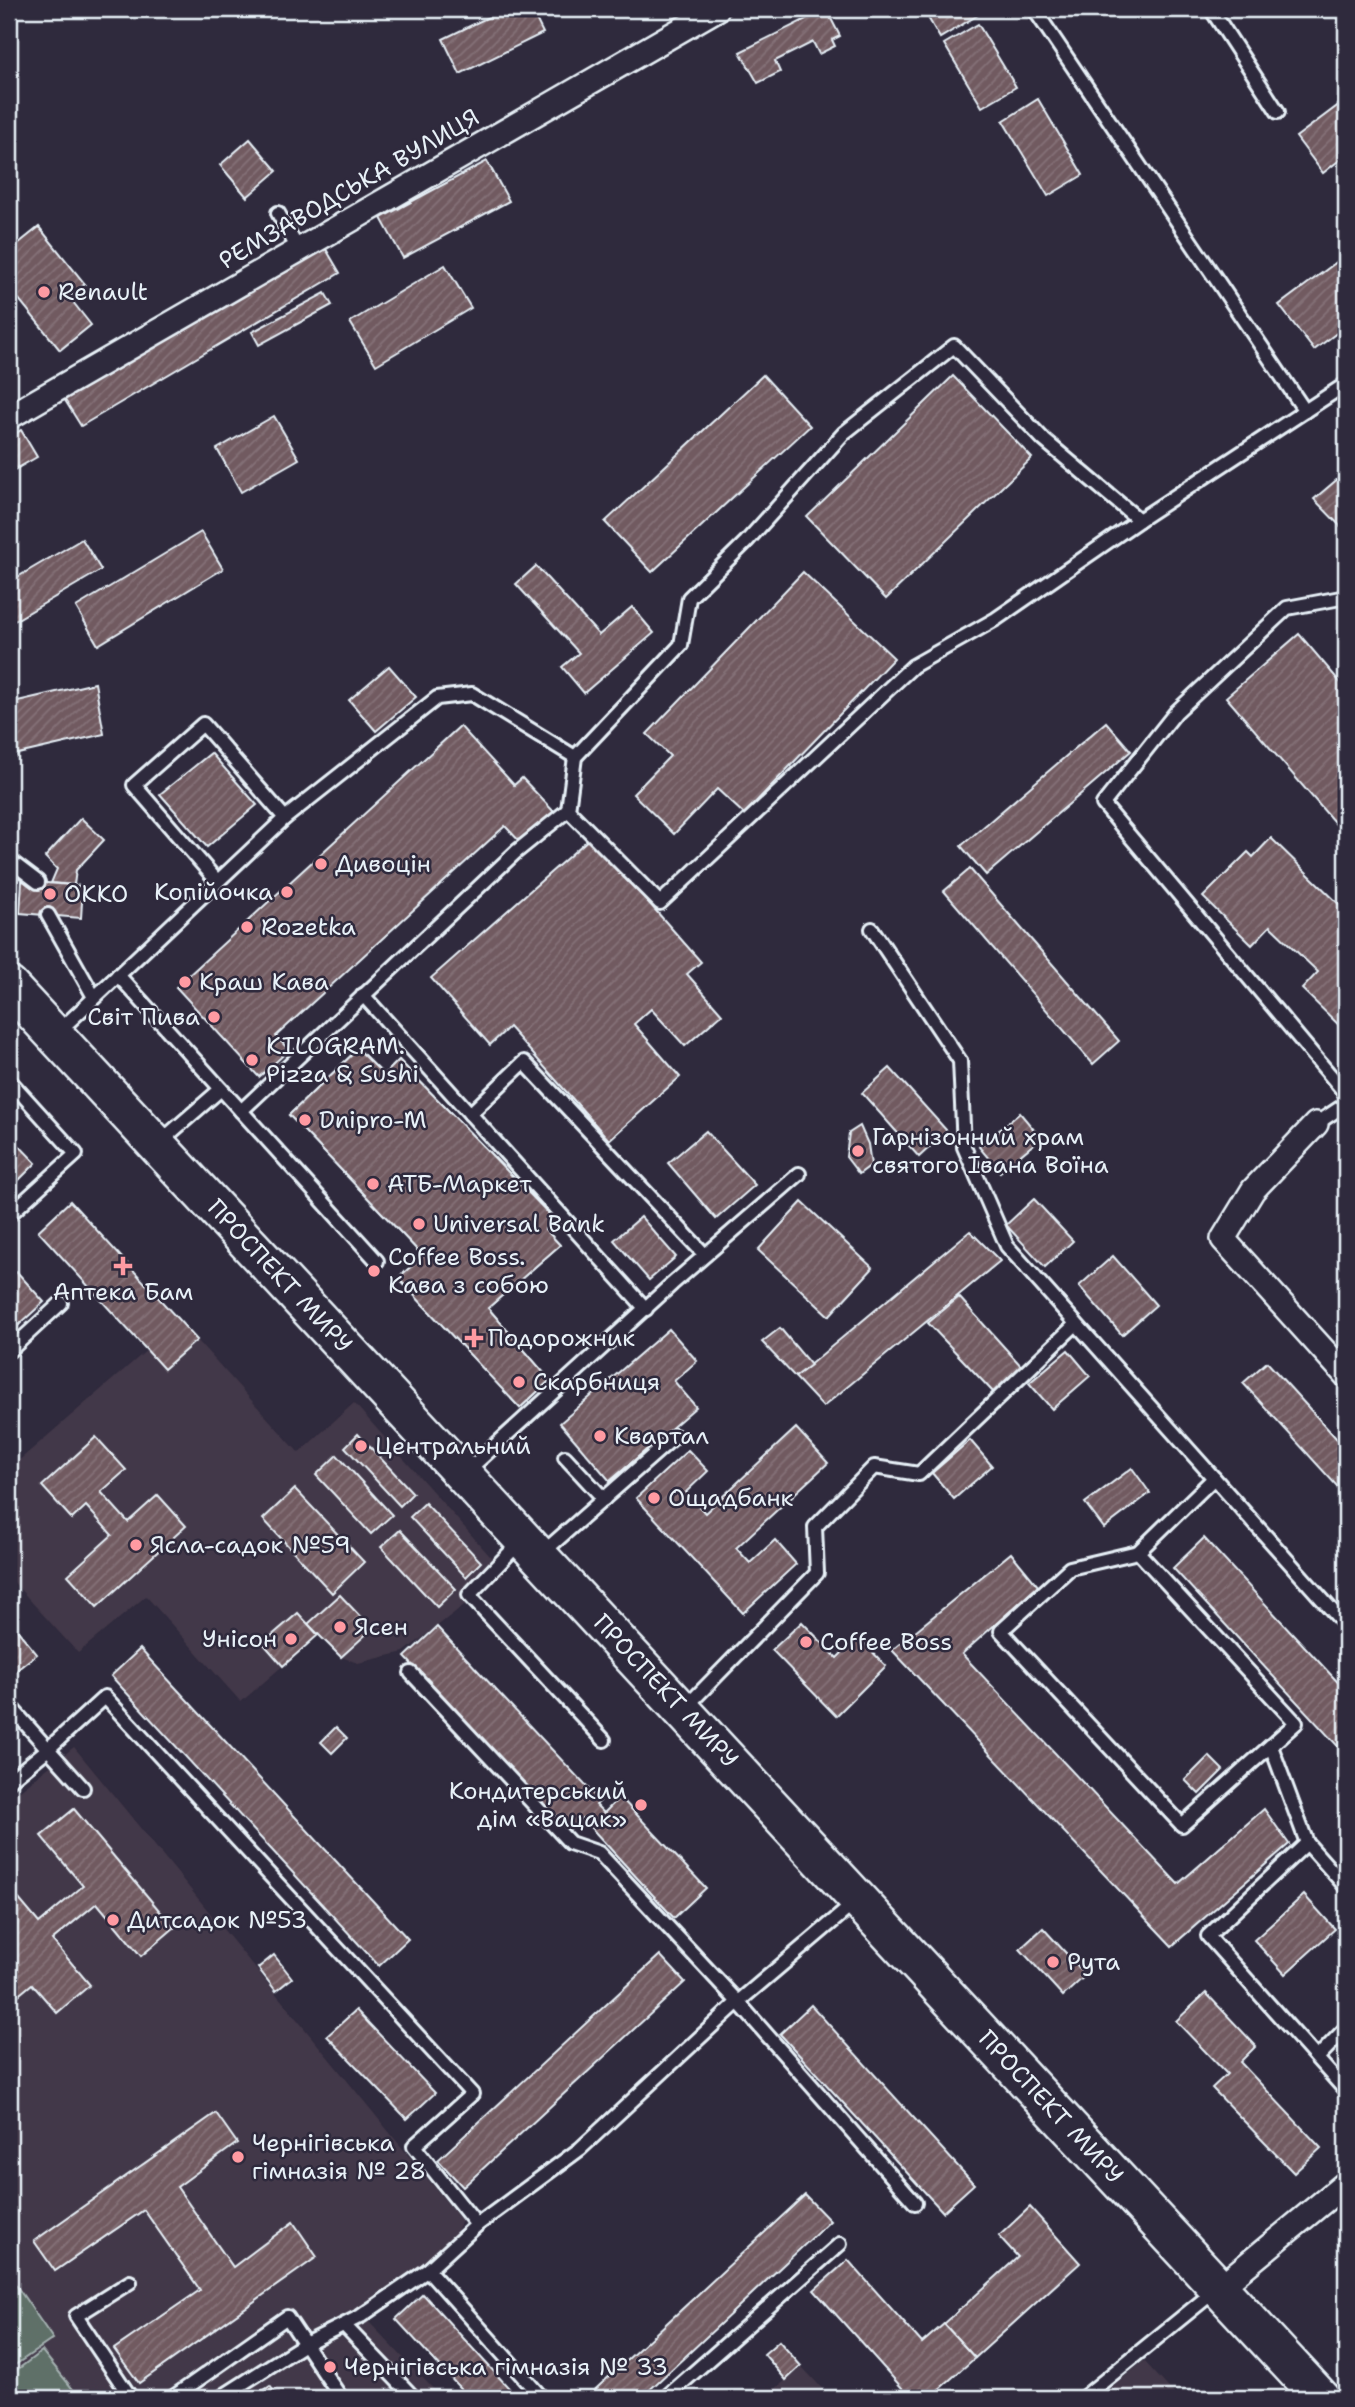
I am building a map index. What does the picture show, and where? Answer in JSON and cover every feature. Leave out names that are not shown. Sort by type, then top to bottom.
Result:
[{"type":"main road","name":"ПРОСПЕКТ МИРУ","points":[[11,995],[157,1144],[1321,2398]]},
{"type":"street","name":"РЕМЗАВОДСЬКА ВУЛИЦЯ","points":[[9,417],[717,9]]},
{"type":"street","points":[[1316,1124],[1253,1190],[1223,1239],[1346,1375]]},
{"type":"street","points":[[1220,2287],[1346,2183]]},
{"type":"lane","points":[[1034,9],[1305,411]]},
{"type":"lane","points":[[1211,9],[1278,112]]},
{"type":"lane","points":[[278,214],[298,249]]},
{"type":"lane","points":[[240,1111],[516,852],[568,810],[575,757],[681,645],[689,598],[746,542],[844,433],[954,346],[1044,440],[1139,520]]},
{"type":"lane","points":[[568,810],[660,903],[913,666],[996,619],[1139,520],[1346,384]]},
{"type":"lane","points":[[1346,597],[1287,608],[1176,712],[1103,804],[1346,1094]]},
{"type":"lane","points":[[54,1036],[285,818],[437,698],[472,694],[575,757]]},
{"type":"lane","points":[[217,881],[135,785],[203,724],[285,818]]},
{"type":"lane","points":[[9,860],[38,882]]},
{"type":"lane","points":[[48,915],[94,998]]},
{"type":"lane","points":[[872,929],[960,1061],[964,1147],[1007,1246],[1346,1626]]},
{"type":"lane","points":[[118,975],[377,1261]]},
{"type":"lane","points":[[363,995],[646,1309]]},
{"type":"lane","points":[[470,1114],[524,1062],[705,1255]]},
{"type":"lane","points":[[9,1080],[76,1154],[9,1215]]},
{"type":"lane","points":[[157,1144],[220,1089]]},
{"type":"lane","points":[[1316,1124],[1346,1104]]},
{"type":"lane","points":[[464,1474],[705,1255],[799,1174]]},
{"type":"lane","points":[[9,1351],[61,1303]]},
{"type":"lane","points":[[683,1710],[817,1573],[815,1527],[874,1467],[919,1474],[1076,1324]]},
{"type":"lane","points":[[604,1740],[469,1595],[532,1546],[604,1499],[675,1436]]},
{"type":"lane","points":[[565,1457],[604,1499]]},
{"type":"lane","points":[[1138,1552],[1296,1723],[1182,1825],[1001,1631],[1070,1567],[1138,1552],[1214,1478]]},
{"type":"lane","points":[[411,1673],[570,1843],[599,1853],[737,2002],[915,2203]]},
{"type":"lane","points":[[9,1781],[105,1697],[472,2094],[414,2146],[477,2225]]},
{"type":"lane","points":[[9,1704],[83,1788]]},
{"type":"lane","points":[[1271,1746],[1307,1843],[1346,1887]]},
{"type":"lane","points":[[1307,1843],[1208,1936],[1346,2091]]},
{"type":"lane","points":[[220,2398],[303,2345],[344,2325],[428,2270],[477,2225],[580,2148],[737,2002],[859,1899]]},
{"type":"lane","points":[[1318,2057],[1346,2028]]},
{"type":"lane","points":[[665,2398],[840,2244]]},
{"type":"lane","points":[[428,2270],[542,2398]]},
{"type":"lane","points":[[130,2282],[76,2316],[131,2398]]},
{"type":"lane","points":[[1083,2398],[1176,2319],[1220,2287]]},
{"type":"lane","points":[[172,2398],[287,2317],[303,2345],[341,2398]]},
{"type":"lane","points":[[344,2325],[414,2398]]},
{"type":"shaded area","name":"Ясла-садок №59","points":[[197,1340],[299,1453],[354,1403],[505,1573],[404,1652],[358,1663],[341,1657],[318,1635],[241,1702],[146,1596],[78,1653],[9,1577],[9,1469],[147,1350],[165,1369]]},
{"type":"shaded area","points":[[74,1747],[462,2221],[443,2257],[368,2321],[442,2398],[9,2398],[9,1799]]},
{"type":"shaded area","points":[[1144,2361],[1178,2398],[1098,2398]]},
{"type":"shaded area","points":[[802,2367],[831,2398],[764,2398]]},
{"type":"green space","points":[[9,2275],[53,2339],[9,2369]]},
{"type":"green space","points":[[42,2351],[80,2398],[9,2398],[9,2376]]},
{"type":"building","points":[[505,9],[531,9],[543,33],[460,74],[443,39]]},
{"type":"building","points":[[826,9],[840,36],[832,40],[835,46],[819,54],[813,42],[775,61],[780,72],[758,83],[740,52]]},
{"type":"building","points":[[923,9],[974,9],[978,15],[940,38]]},
{"type":"building","points":[[978,24],[1016,87],[982,107],[944,44]]},
{"type":"building","points":[[1038,99],[1083,175],[1048,196],[1003,121]]},
{"type":"building","points":[[1340,104],[1346,112],[1346,155],[1323,173],[1296,137]]},
{"type":"building","points":[[250,139],[277,171],[247,197],[220,165]]},
{"type":"building","points":[[487,161],[509,201],[403,258],[381,218]]},
{"type":"building","name":"Renault","points":[[39,227],[85,284],[69,297],[91,325],[60,350],[9,287],[9,251]]},
{"type":"building","points":[[323,244],[340,273],[81,426],[63,397]]},
{"type":"building","points":[[1346,255],[1346,326],[1314,350],[1279,305]]},
{"type":"building","points":[[445,265],[471,308],[376,365],[350,322]]},
{"type":"building","points":[[325,293],[332,305],[259,345],[252,332]]},
{"type":"building","points":[[763,375],[810,426],[652,572],[605,522]]},
{"type":"building","points":[[953,376],[1032,458],[886,599],[807,517]]},
{"type":"building","points":[[274,416],[299,459],[241,492],[217,449]]},
{"type":"building","points":[[21,430],[37,457],[9,473],[9,438]]},
{"type":"building","points":[[1346,472],[1346,532],[1314,499]]},
{"type":"building","points":[[201,532],[223,569],[98,645],[76,607]]},
{"type":"building","points":[[82,539],[101,570],[9,624],[9,582]]},
{"type":"building","points":[[536,566],[599,635],[632,607],[654,633],[584,693],[562,667],[579,653],[516,584]]},
{"type":"building","points":[[803,572],[894,658],[744,814],[717,789],[674,834],[633,794],[670,756],[647,734]]},
{"type":"building","points":[[1299,634],[1346,689],[1346,836],[1226,697]]},
{"type":"building","points":[[389,666],[416,697],[376,731],[349,700]]},
{"type":"building","points":[[95,683],[104,734],[18,754],[9,762],[9,703]]},
{"type":"building","points":[[1106,722],[1131,751],[986,875],[961,846]]},
{"type":"building","points":[[460,726],[514,785],[522,778],[556,814],[523,845],[505,826],[276,1036],[289,1050],[259,1077],[176,987]]},
{"type":"building","points":[[211,753],[257,805],[207,847],[160,794]]},
{"type":"building","points":[[81,818],[104,840],[76,870],[74,885],[51,883],[57,869],[45,857]]},
{"type":"building","points":[[591,837],[701,962],[687,974],[722,1014],[685,1046],[651,1009],[634,1024],[680,1077],[609,1140],[509,1027],[490,1045],[431,978]]},
{"type":"building","points":[[1271,838],[1346,911],[1346,1032],[1302,989],[1318,972],[1270,926],[1252,945],[1203,897],[1248,852],[1253,857]]},
{"type":"building","points":[[970,869],[1119,1041],[1093,1064],[944,891]]},
{"type":"building","points":[[22,881],[83,886],[81,918],[20,913]]},
{"type":"building","points":[[358,1049],[384,1075],[399,1060],[555,1220],[545,1229],[560,1245],[488,1308],[550,1380],[520,1408],[398,1278],[423,1256],[289,1115]]},
{"type":"building","points":[[358,1049],[384,1075],[399,1060],[555,1220],[545,1229],[560,1245],[488,1308],[550,1380],[520,1408],[398,1278],[423,1256],[289,1115]]},
{"type":"building","points":[[890,1068],[947,1131],[919,1157],[862,1093]]},
{"type":"building","points":[[1020,1113],[1041,1138],[1000,1172],[979,1147]]},
{"type":"building","name":"Гарнізонний храм святого Івана Воїна","points":[[860,1126],[868,1144],[871,1165],[859,1174],[846,1157],[849,1133]]},
{"type":"building","points":[[706,1131],[755,1185],[716,1219],[668,1163]]},
{"type":"building","points":[[9,1135],[36,1163],[11,1188],[9,1186]]},
{"type":"building","points":[[1034,1199],[1073,1241],[1045,1267],[1006,1225]]},
{"type":"building","points":[[70,1201],[197,1340],[164,1369],[38,1231]]},
{"type":"building","points":[[802,1202],[873,1268],[829,1316],[758,1250]]},
{"type":"building","points":[[641,1217],[676,1257],[649,1280],[614,1240]]},
{"type":"building","points":[[970,1231],[1000,1261],[823,1407],[795,1377]]},
{"type":"building","points":[[1113,1256],[1156,1305],[1122,1335],[1079,1286]]},
{"type":"building","points":[[17,1272],[44,1302],[9,1334],[9,1279]]},
{"type":"building","points":[[959,1297],[1023,1368],[994,1393],[928,1323]]},
{"type":"building","points":[[780,1328],[811,1365],[795,1377],[762,1342]]},
{"type":"building","points":[[669,1329],[697,1361],[674,1381],[696,1407],[610,1481],[560,1423]]},
{"type":"building","points":[[1068,1350],[1090,1376],[1052,1409],[1029,1383]]},
{"type":"building","points":[[1267,1362],[1346,1449],[1346,1496],[1243,1383]]},
{"type":"building","points":[[796,1428],[828,1463],[736,1548],[750,1563],[775,1540],[796,1564],[743,1613],[636,1498],[688,1450],[708,1471],[686,1492],[705,1513]]},
{"type":"building","points":[[358,1434],[413,1493],[400,1506],[345,1447]]},
{"type":"building","points":[[96,1437],[126,1470],[101,1492],[128,1522],[158,1495],[186,1526],[97,1607],[68,1575],[112,1535],[86,1506],[72,1519],[42,1486]]},
{"type":"building","points":[[970,1440],[992,1466],[954,1499],[932,1473]]},
{"type":"building","points":[[337,1455],[392,1515],[371,1534],[316,1475]]},
{"type":"building","points":[[1132,1468],[1150,1493],[1104,1528],[1085,1503]]},
{"type":"building","points":[[295,1489],[364,1562],[332,1593],[263,1519]]},
{"type":"building","points":[[425,1503],[481,1562],[466,1577],[410,1517]]},
{"type":"building","points":[[400,1530],[456,1589],[437,1607],[381,1547]]},
{"type":"building","points":[[1204,1538],[1346,1691],[1346,1755],[1173,1568]]},
{"type":"building","points":[[1011,1553],[1038,1586],[962,1654],[1178,1884],[1264,1809],[1289,1844],[1172,1946],[892,1650]]},
{"type":"building","name":"Ясен","points":[[340,1595],[372,1629],[341,1657],[308,1624]]},
{"type":"building","name":"Унісон","points":[[298,1613],[318,1635],[283,1666],[263,1643]]},
{"type":"building","points":[[9,1620],[37,1654],[9,1676]]},
{"type":"building","points":[[802,1622],[837,1658],[858,1637],[886,1666],[836,1716],[772,1650]]},
{"type":"building","points":[[437,1627],[600,1801],[596,1805],[604,1813],[620,1797],[706,1888],[674,1918],[582,1818],[568,1831],[405,1657]]},
{"type":"building","points":[[140,1649],[408,1939],[379,1966],[111,1676]]},
{"type":"building","points":[[336,1727],[347,1738],[332,1753],[321,1742]]},
{"type":"building","points":[[1209,1756],[1223,1770],[1199,1794],[1185,1780]]},
{"type":"building","points":[[74,1809],[174,1928],[141,1956],[97,1903],[52,1940],[90,1985],[57,2013],[32,1984],[9,2003],[9,1973],[16,1968],[9,1960],[9,1896],[13,1892],[39,1923],[83,1886],[41,1836]]},
{"type":"building","points":[[1304,1895],[1335,1929],[1285,1974],[1254,1940]]},
{"type":"building","name":"Рута","points":[[1043,1928],[1086,1975],[1063,1996],[1020,1949]]},
{"type":"building","points":[[274,1955],[292,1978],[276,1991],[258,1968]]},
{"type":"building","points":[[660,1955],[685,1982],[463,2187],[438,2160]]},
{"type":"building","points":[[1206,1993],[1256,2046],[1240,2062],[1321,2148],[1294,2173],[1212,2088],[1227,2074],[1176,2021]]},
{"type":"building","points":[[811,2005],[974,2184],[943,2212],[780,2034]]},
{"type":"building","points":[[356,2010],[435,2093],[407,2119],[327,2036]]},
{"type":"building","points":[[216,2113],[237,2143],[177,2187],[233,2267],[293,2222],[317,2257],[139,2383],[114,2349],[200,2290],[144,2210],[55,2271],[34,2241]]},
{"type":"building","points":[[805,2195],[830,2221],[641,2398],[586,2398]]},
{"type":"building","points":[[1030,2207],[1080,2263],[975,2358],[944,2324],[1018,2257],[999,2236]]},
{"type":"building","points":[[848,2260],[922,2343],[944,2324],[975,2358],[929,2398],[911,2398],[814,2290]]},
{"type":"building","points":[[423,2294],[518,2398],[469,2398],[396,2319]]},
{"type":"building","points":[[779,2341],[801,2366],[786,2380],[764,2354]]},
{"type":"building","points":[[270,2386],[279,2398],[252,2398]]},
{"type":"place","name":"Renault","points":[[44,292]]},
{"type":"place","name":"Дивоцін","points":[[321,864]]},
{"type":"place","name":"Копійочка","points":[[287,892]]},
{"type":"place","name":"ОККО","points":[[50,894]]},
{"type":"place","name":"Rozetka","points":[[247,927]]},
{"type":"place","name":"Краш Кава","points":[[185,982]]},
{"type":"place","name":"Світ Пива","points":[[214,1017]]},
{"type":"place","name":"KILOGRAM. Pizza & Sushi","points":[[252,1060]]},
{"type":"place","name":"Dnipro-M","points":[[305,1120]]},
{"type":"place","name":"Гарнізонний храм святого Івана Воїна","points":[[858,1151]]},
{"type":"place","name":"АТБ-Маркет","points":[[373,1184]]},
{"type":"place","name":"Universal Bank","points":[[419,1224]]},
{"type":"place","name":"Аптека Бам","points":[[123,1266]]},
{"type":"place","name":"Coffee Boss. Кава з собою","points":[[374,1271]]},
{"type":"place","name":"Подорожник","points":[[474,1338]]},
{"type":"place","name":"Скарбниця","points":[[519,1382]]},
{"type":"place","name":"Квартал","points":[[600,1436]]},
{"type":"place","name":"Центральний","points":[[361,1446]]},
{"type":"place","name":"Ощадбанк","points":[[654,1498]]},
{"type":"place","name":"Ясла-садок №59","points":[[136,1545]]},
{"type":"place","name":"Ясен","points":[[340,1627]]},
{"type":"place","name":"Унісон","points":[[291,1639]]},
{"type":"place","name":"Coffee Boss","points":[[806,1642]]},
{"type":"place","name":"Кондитерський дім «Вацак»","points":[[641,1805]]},
{"type":"place","name":"Дитсадок №53","points":[[113,1920]]},
{"type":"place","name":"Рута","points":[[1053,1962]]},
{"type":"place","name":"Чернігівська гімназія № 28","points":[[238,2157]]},
{"type":"place","name":"Чернігівська гімназія № 33","points":[[330,2367]]}]
